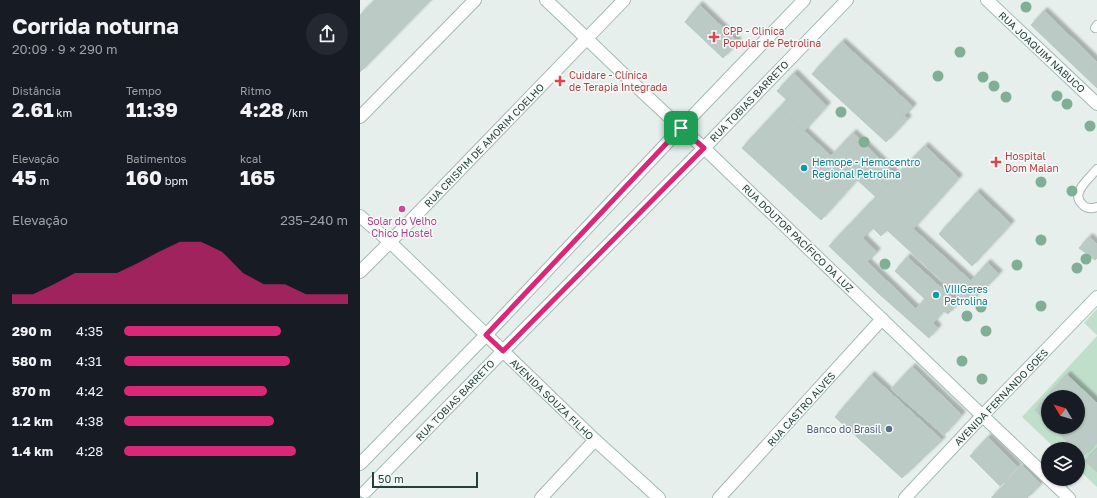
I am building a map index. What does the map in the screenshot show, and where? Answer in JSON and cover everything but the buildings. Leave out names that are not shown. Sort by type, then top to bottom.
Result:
[{"type":"street","points":[[360,117],[475,0]]},
{"type":"street","name":"RUA DOUTOR PACÍFICO DA LUZ","points":[[546,0],[704,148],[982,416],[1041,471]]},
{"type":"street","name":"RUA CRISPIM DE AMORIM COELHO","points":[[360,272],[624,0]]},
{"type":"street","points":[[360,464],[486,335],[804,0]]},
{"type":"street","name":"RUA TOBIAS BARRETO","points":[[364,492],[704,148],[847,0]]},
{"type":"street","name":"RUA JOAQUIM NABUCO","points":[[987,0],[1097,104]]},
{"type":"street","name":"AVENIDA SOUZA FILHO","points":[[360,216],[390,242],[595,440],[659,498]]},
{"type":"street","name":"AVENIDA FERNANDO GOES","points":[[906,498],[982,416],[1097,298]]},
{"type":"street","name":"RUA CASTRO ALVES","points":[[719,498],[882,319]]},
{"type":"street","points":[[541,498],[595,440]]},
{"type":"street","name":"RUA DOUTOR PACÍFICO DA LUZ","points":[[1057,486],[1069,498]]},
{"type":"lane","points":[[1097,169],[1078,193],[1080,202],[1086,208],[1097,207]]},
{"type":"green space","points":[[1097,309],[1097,335],[1084,323]]},
{"type":"green space","points":[[1097,336],[1097,487],[1085,476],[1085,442],[1049,442],[1022,417],[1041,396],[1041,434],[1085,434],[1085,390],[1047,390]]},
{"type":"place","name":"CPP - Clinica Popular de Petrolina","points":[[714,37]]},
{"type":"place","name":"Cuidare - Clínica de Terapia Integrada","points":[[560,81]]},
{"type":"place","name":"Hospital Dom Malan","points":[[996,162]]},
{"type":"place","name":"Hemope - Hemocentro Regional Petrolina","points":[[804,168]]},
{"type":"place","name":"Solar do Velho Chico Hostel","points":[[402,209]]},
{"type":"place","name":"VIIIGeres Petrolina","points":[[936,295]]},
{"type":"place","name":"Banco do Brasil","points":[[889,429]]},
{"type":"route","points":[[681,128],[704,148],[503,351],[486,335],[681,128]]}]
